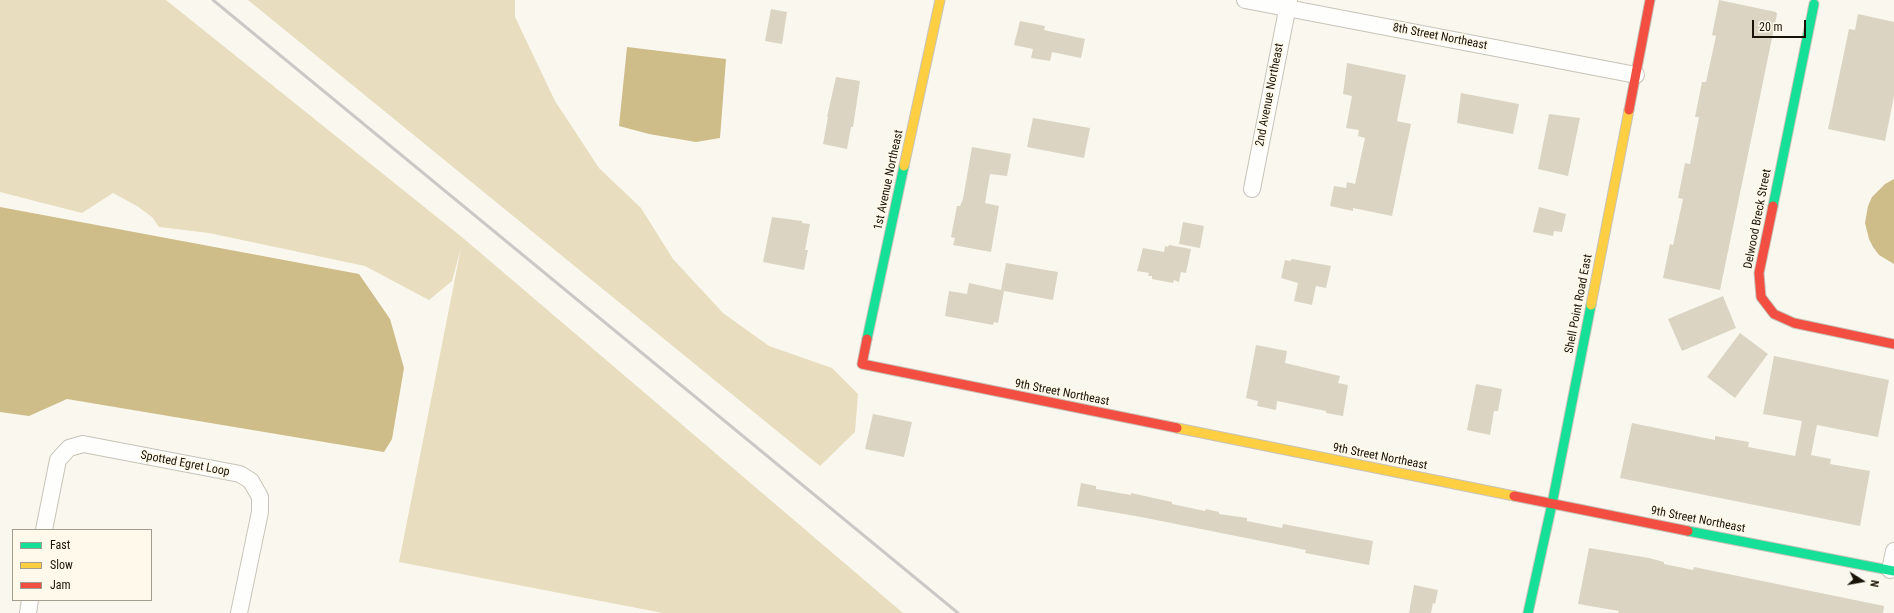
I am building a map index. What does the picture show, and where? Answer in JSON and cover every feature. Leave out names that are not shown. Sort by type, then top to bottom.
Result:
[{"type":"street","name":"1st Avenue Northeast","points":[[862,364],[940,0]]},
{"type":"street","name":"8th Street Northeast","points":[[1245,0],[1288,4],[1636,75]]},
{"type":"street","name":"Shell Point Road East","points":[[1528,613],[1552,504],[1650,0]]},
{"type":"street","name":"2nd Avenue Northeast","points":[[1252,189],[1288,4]]},
{"type":"street","name":"Delwood Breck Street","points":[[1814,4],[1759,274],[1761,297],[1774,314],[1794,323],[1894,344]]},
{"type":"street","name":"9th Street Northeast","points":[[862,364],[1552,504],[1892,571]]},
{"type":"street","name":"Spotted Egret Loop","points":[[44,529],[58,460],[69,448],[83,444],[240,474],[251,481],[260,497],[260,512],[239,613]]},
{"type":"street","points":[[1892,571],[1894,551]]},
{"type":"street","points":[[28,613],[30,601]]},
{"type":"shaded area","points":[[0,0],[166,0],[463,238],[903,613],[663,613],[399,562],[461,248],[452,281],[429,300],[365,266],[209,233],[159,227],[152,217],[137,206],[113,193],[82,213],[0,192]]},
{"type":"shaded area","points":[[248,0],[515,0],[515,17],[555,101],[599,168],[641,208],[673,259],[723,313],[769,346],[832,368],[858,394],[855,432],[820,466]]},
{"type":"shaded area","points":[[627,47],[726,59],[720,138],[696,142],[649,134],[619,126]]},
{"type":"shaded area","points":[[1894,179],[1894,264],[1879,255],[1873,247],[1869,239],[1865,223],[1868,206],[1872,197],[1885,184]]},
{"type":"shaded area","points":[[0,207],[359,274],[390,319],[404,368],[392,439],[384,452],[67,399],[29,416],[0,412]]},
{"type":"building","points":[[1719,0],[1776,12],[1777,14],[1720,290],[1663,278],[1670,244],[1673,245],[1683,199],[1678,198],[1685,163],[1690,164],[1699,117],[1695,117],[1702,82],[1706,82],[1716,36],[1712,35]]},
{"type":"building","points":[[771,9],[787,12],[782,44],[765,41]]},
{"type":"building","points":[[1858,14],[1894,22],[1894,96],[1885,141],[1828,129],[1849,29],[1855,30]]},
{"type":"building","points":[[1020,21],[1045,26],[1044,30],[1085,39],[1081,58],[1052,52],[1050,61],[1031,58],[1033,49],[1014,45]]},
{"type":"building","points":[[1347,63],[1406,75],[1397,121],[1411,124],[1392,216],[1353,208],[1353,211],[1330,206],[1334,186],[1346,188],[1347,182],[1355,184],[1365,138],[1358,136],[1359,130],[1346,128],[1352,96],[1343,94]]},
{"type":"building","points":[[836,77],[860,81],[853,127],[851,127],[847,149],[823,144],[827,117]]},
{"type":"building","points":[[1461,93],[1519,104],[1513,134],[1457,123]]},
{"type":"building","points":[[1549,114],[1580,118],[1568,176],[1538,169]]},
{"type":"building","points":[[1033,118],[1090,128],[1084,158],[1027,147]]},
{"type":"building","points":[[972,147],[1011,154],[1007,176],[990,174],[985,203],[999,206],[991,252],[953,245],[955,238],[951,237],[957,206],[960,206],[963,199]]},
{"type":"building","points":[[1539,207],[1566,214],[1562,232],[1554,231],[1553,236],[1533,232]]},
{"type":"building","points":[[772,217],[802,221],[802,223],[810,224],[805,250],[808,250],[804,270],[763,262]]},
{"type":"building","points":[[1183,222],[1204,226],[1200,248],[1179,244]]},
{"type":"building","points":[[1169,245],[1191,249],[1186,273],[1181,272],[1179,282],[1174,280],[1173,283],[1152,279],[1152,276],[1148,276],[1149,273],[1137,271],[1143,248],[1164,252],[1165,246],[1168,247]]},
{"type":"building","points":[[1292,259],[1331,266],[1326,288],[1316,286],[1312,305],[1294,301],[1298,283],[1281,278],[1285,260],[1290,261]]},
{"type":"building","points":[[1006,263],[1058,272],[1053,300],[1004,291],[998,323],[994,322],[993,325],[945,316],[949,291],[967,294],[969,283],[1001,290]]},
{"type":"building","points":[[1723,296],[1736,328],[1682,351],[1668,319]]},
{"type":"building","points":[[1740,333],[1768,354],[1735,398],[1707,377]]},
{"type":"building","points":[[1256,345],[1287,351],[1285,363],[1340,376],[1338,383],[1348,385],[1343,416],[1277,401],[1276,410],[1257,406],[1258,401],[1246,398]]},
{"type":"building","points":[[1774,356],[1889,380],[1878,437],[1817,425],[1811,455],[1831,459],[1830,464],[1870,471],[1860,526],[1620,478],[1632,423],[1715,440],[1715,436],[1749,442],[1748,447],[1795,456],[1802,421],[1763,414]]},
{"type":"building","points":[[1476,384],[1502,389],[1498,411],[1494,411],[1490,435],[1467,430]]},
{"type":"building","points":[[873,414],[912,422],[904,457],[865,449]]},
{"type":"building","points":[[1081,483],[1096,486],[1096,489],[1131,495],[1131,493],[1172,502],[1172,504],[1205,511],[1206,509],[1219,512],[1219,514],[1247,518],[1247,521],[1282,528],[1283,524],[1373,541],[1369,565],[1305,553],[1306,550],[1141,517],[1077,506]]},
{"type":"building","points":[[1589,548],[1649,558],[1664,562],[1664,564],[1693,570],[1694,567],[1884,606],[1883,613],[1618,613],[1619,611],[1578,604]]},
{"type":"building","points":[[1414,585],[1438,590],[1435,604],[1433,603],[1431,613],[1409,613]]},
{"type":"railway","points":[[213,0],[958,613]]},
{"type":"traffic: fast","points":[[1773,206],[1814,4]]},
{"type":"traffic: fast","points":[[867,339],[904,166]]},
{"type":"traffic: fast","points":[[1528,613],[1552,504],[1591,305]]},
{"type":"traffic: fast","points":[[1688,531],[1894,571]]},
{"type":"traffic: slow","points":[[904,166],[940,0]]},
{"type":"traffic: slow","points":[[1591,305],[1629,110]]},
{"type":"traffic: slow","points":[[1177,428],[1514,496]]},
{"type":"traffic: jam","points":[[1629,110],[1650,0]]},
{"type":"traffic: jam","points":[[1773,206],[1759,273],[1761,297],[1774,314],[1794,323],[1894,344]]},
{"type":"traffic: jam","points":[[867,339],[862,364],[1177,428]]},
{"type":"traffic: jam","points":[[1514,496],[1688,531]]}]
